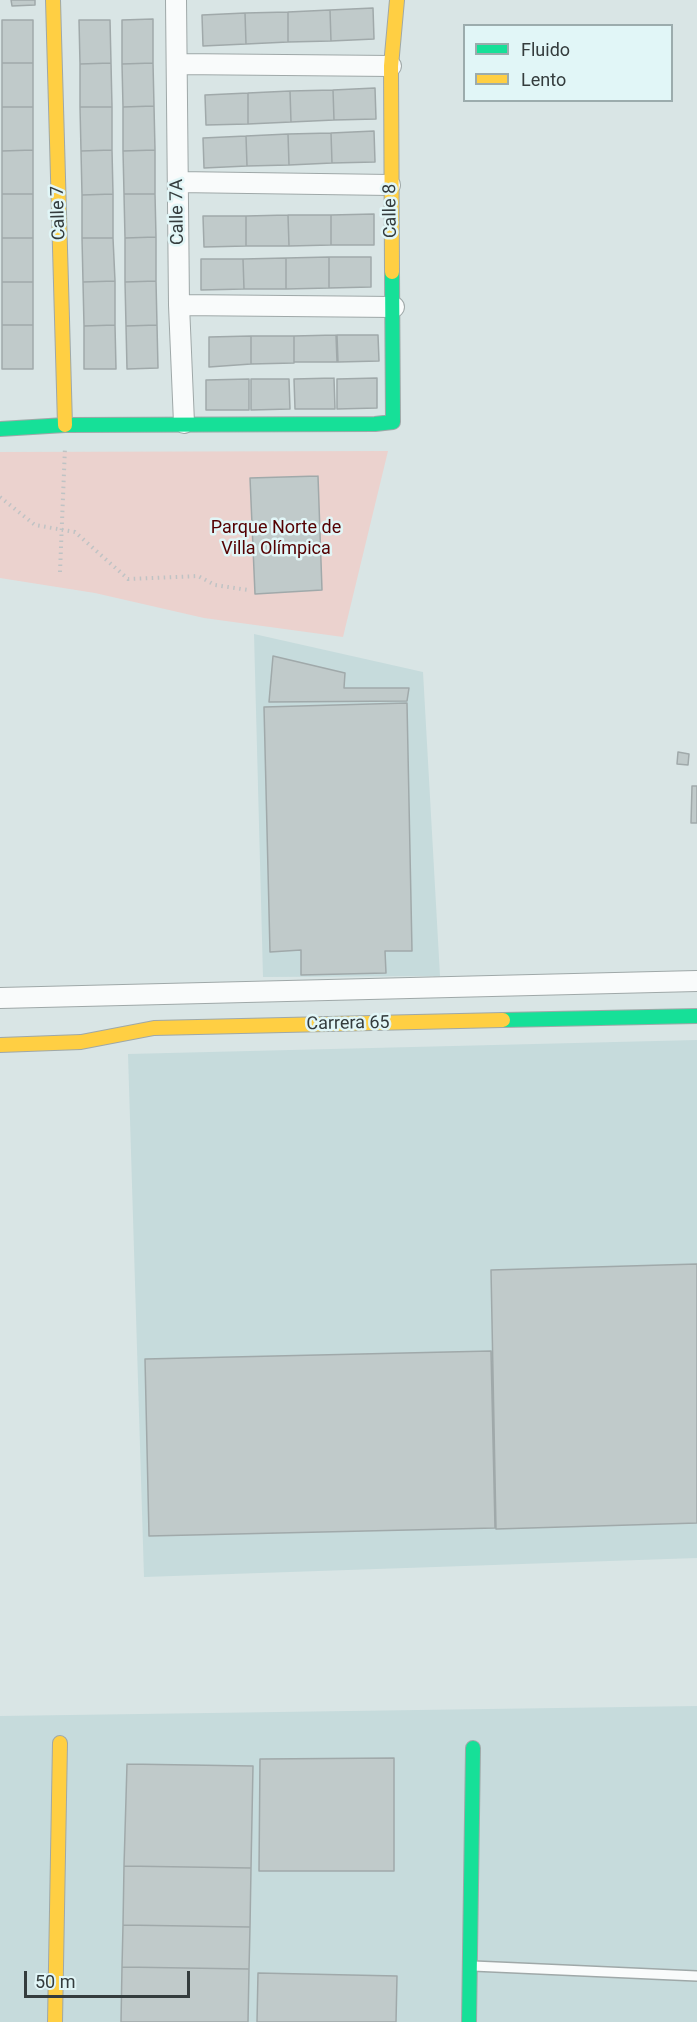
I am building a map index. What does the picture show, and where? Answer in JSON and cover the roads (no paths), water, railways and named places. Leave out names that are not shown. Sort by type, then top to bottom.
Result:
[{"type":"street","name":"Calle 7","points":[[53,0],[65,425]]},
{"type":"street","name":"Calle 7A","points":[[176,0],[179,305],[184,423]]},
{"type":"street","name":"Calle 8","points":[[184,423],[375,424],[393,422],[391,66],[397,0]]},
{"type":"street","points":[[177,64],[391,66]]},
{"type":"street","points":[[178,182],[390,185]]},
{"type":"street","points":[[179,305],[394,307]]},
{"type":"street","points":[[0,429],[65,425],[184,423]]},
{"type":"street","name":"Carrera 65","points":[[0,998],[697,981]]},
{"type":"street","name":"Carrera 65","points":[[0,1045],[81,1042],[154,1028],[697,1016]]},
{"type":"street","points":[[55,2022],[60,1743]]},
{"type":"street","points":[[469,2022],[473,1748]]},
{"type":"lane","points":[[471,1966],[697,1976]]},
{"type":"park label","name":"Parque Norte de Villa Olímpica","points":[[276,538]]}]
